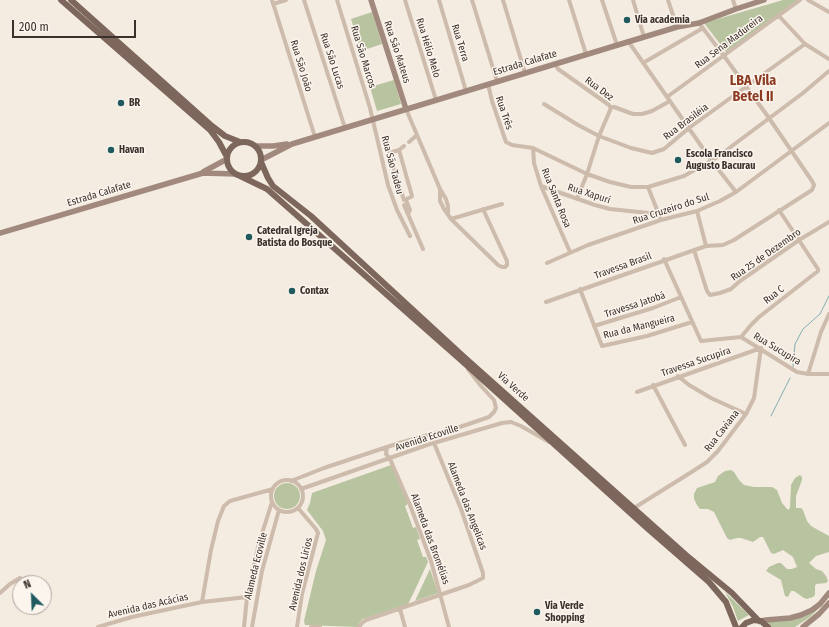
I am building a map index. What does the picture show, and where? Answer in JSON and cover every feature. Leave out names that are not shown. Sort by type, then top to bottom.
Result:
[{"type":"main road","points":[[61,0],[211,128],[225,136],[240,142],[251,143],[255,146],[259,150],[261,161],[255,172],[245,176],[237,175],[229,168],[227,158],[211,128],[71,0]]},
{"type":"main road","points":[[227,158],[231,147],[240,142]]},
{"type":"main road","name":"Via Verde","points":[[261,161],[273,186],[311,216],[464,357],[686,555],[732,593],[768,627]]},
{"type":"main road","name":"Via Verde","points":[[237,175],[266,189],[462,360],[718,592],[726,602],[736,627]]},
{"type":"main road","points":[[742,627],[750,621],[760,621]]},
{"type":"street","points":[[273,2],[286,0]]},
{"type":"street","name":"Rua São Lucas","points":[[304,0],[345,128]]},
{"type":"street","name":"Rua São Marcos","points":[[337,0],[373,119]]},
{"type":"street","name":"Rua São Mateus","points":[[371,0],[406,109]]},
{"type":"street","name":"Rua Hélio Melo","points":[[405,0],[436,100]]},
{"type":"street","name":"Rua Terra","points":[[439,0],[466,91]]},
{"type":"street","points":[[472,0],[497,81]]},
{"type":"street","points":[[503,0],[525,73]]},
{"type":"street","points":[[569,0],[586,54]]},
{"type":"street","points":[[602,0],[617,45]]},
{"type":"street","points":[[633,0],[644,36]]},
{"type":"street","points":[[668,0],[676,27]]},
{"type":"street","points":[[733,0],[736,8]]},
{"type":"street","name":"Estrada Calafate","points":[[261,161],[292,144],[644,36],[676,27],[699,23],[736,8],[764,0]]},
{"type":"street","name":"Rua Sena Madureira","points":[[610,106],[633,114],[652,112],[778,15],[800,0]]},
{"type":"street","points":[[808,0],[829,12]]},
{"type":"street","name":"Rua São João","points":[[273,2],[314,137]]},
{"type":"street","points":[[778,15],[805,44],[829,58]]},
{"type":"street","points":[[699,23],[791,150]]},
{"type":"street","points":[[643,63],[703,28]]},
{"type":"street","points":[[628,41],[711,160],[736,192]]},
{"type":"street","name":"Rua Brasiléia","points":[[544,104],[578,126],[599,136],[631,148],[652,153],[664,149],[689,128],[805,44]]},
{"type":"street","name":"Rua Dez","points":[[555,64],[558,69],[610,106],[609,113],[599,136],[577,199]]},
{"type":"street","points":[[533,148],[587,174],[631,187],[648,187],[684,176],[711,160],[803,93],[829,71]]},
{"type":"street","name":"Rua Três","points":[[488,84],[492,101],[506,142],[512,145],[533,148]]},
{"type":"street","points":[[406,109],[440,190],[440,201],[444,209],[451,219],[498,266],[505,267],[507,261],[483,209]]},
{"type":"street","name":"Rua São Tadeu","points":[[373,119],[388,185],[397,210],[410,236]]},
{"type":"street","name":"Rua Cruzeiro do Sul","points":[[547,263],[570,252],[661,220],[697,211],[720,201],[736,192],[829,123]]},
{"type":"street","points":[[409,142],[417,134]]},
{"type":"street","name":"Estrada Calafate","points":[[255,146],[292,144]]},
{"type":"street","points":[[404,146],[399,150],[389,153],[402,198],[406,200],[410,210],[408,215]]},
{"type":"street","name":"Rua Santa Rosa","points":[[533,148],[534,163],[541,186],[570,252]]},
{"type":"street","points":[[399,150],[412,196],[406,200]]},
{"type":"street","name":"Travessa Brasil","points":[[546,302],[664,259],[706,246],[723,245],[734,240],[812,190],[814,185],[791,150]]},
{"type":"street","name":"Estrada Calafate","points":[[0,233],[203,172],[227,158]]},
{"type":"street","name":"Estrada Calafate","points":[[203,172],[237,175]]},
{"type":"street","name":"Rua Xapuri","points":[[541,186],[610,209],[658,214]]},
{"type":"street","points":[[648,187],[661,220]]},
{"type":"street","points":[[451,219],[502,204]]},
{"type":"street","points":[[404,205],[423,248]]},
{"type":"street","points":[[779,210],[799,240]]},
{"type":"street","points":[[697,211],[706,246]]},
{"type":"street","name":"Rua 25 de Dezembro","points":[[694,250],[705,287],[710,295],[731,289],[740,281],[799,240],[829,222]]},
{"type":"street","name":"Rua C","points":[[741,337],[759,317],[817,272],[818,269],[799,240]]},
{"type":"street","points":[[664,259],[701,341],[741,337]]},
{"type":"street","name":"Rua da Mangueira","points":[[580,289],[602,346],[647,336],[692,322]]},
{"type":"street","name":"Travessa Jatobá","points":[[594,326],[681,298]]},
{"type":"street","points":[[808,374],[821,332],[829,314]]},
{"type":"street","name":"Rua Sucupira","points":[[741,337],[761,348],[797,372],[808,374],[829,374]]},
{"type":"street","name":"Rua Caviana","points":[[634,508],[707,462],[718,451],[746,414],[754,398],[761,348]]},
{"type":"street","name":"Travessa Sucupira","points":[[636,392],[761,348]]},
{"type":"street","name":"Via Verde","points":[[462,360],[478,383],[494,400],[496,408],[492,415]]},
{"type":"street","points":[[678,376],[700,392],[746,414]]},
{"type":"street","points":[[653,386],[685,445]]},
{"type":"street","points":[[244,627],[248,597],[259,544],[272,502],[271,498],[273,489],[281,482],[291,481],[309,473],[387,447],[428,435],[450,431],[492,415],[497,424]]},
{"type":"street","name":"Avenida Ecoville","points":[[302,489],[427,445],[497,424],[511,422],[556,446]]},
{"type":"street","points":[[471,424],[471,428],[474,432]]},
{"type":"street","points":[[427,445],[430,440],[428,435]]},
{"type":"street","name":"Alameda das Angelicas","points":[[434,443],[461,509],[483,576],[481,580],[476,583],[441,595]]},
{"type":"street","name":"Alameda das Bromélias","points":[[387,447],[386,454],[390,459],[415,517],[431,561],[449,627]]},
{"type":"street","points":[[272,502],[279,510],[288,512],[298,508],[303,499],[302,489],[291,481]]},
{"type":"street","name":"Avenida das Acácias","points":[[202,602],[211,550],[218,521],[224,506],[230,501],[273,489]]},
{"type":"street","name":"Avenida dos Lírios","points":[[297,627],[302,594],[318,534],[316,529],[298,508]]},
{"type":"street","name":"Alameda Ecoville","points":[[252,627],[262,571],[279,510]]},
{"type":"street","points":[[0,593],[12,583]]},
{"type":"street","points":[[760,621],[790,618],[801,615],[820,604],[829,593]]},
{"type":"street","points":[[360,626],[366,620],[441,595]]},
{"type":"street","name":"Avenida das Acácias","points":[[98,627],[132,617],[202,602],[248,597]]},
{"type":"street","points":[[803,627],[819,614],[829,603]]},
{"type":"street","points":[[400,609],[405,627]]},
{"type":"street","points":[[311,627],[320,627]]},
{"type":"green space","points":[[783,0],[799,0],[727,53],[704,23]]},
{"type":"green space","points":[[372,12],[382,44],[361,51],[351,19]]},
{"type":"green space","points":[[394,80],[401,104],[377,111],[370,87]]},
{"type":"green space","points":[[391,465],[408,504],[405,506],[413,528],[416,527],[420,539],[417,540],[423,557],[426,557],[428,562],[408,604],[363,619],[359,623],[358,627],[305,625],[304,621],[316,571],[326,540],[323,531],[307,510],[312,493]]},
{"type":"green space","points":[[731,470],[744,485],[754,487],[772,487],[777,490],[782,503],[788,510],[790,508],[791,485],[795,478],[800,475],[802,477],[796,496],[796,508],[801,508],[803,510],[807,521],[811,526],[829,536],[829,552],[816,556],[809,563],[816,569],[822,571],[828,581],[826,583],[816,584],[815,595],[813,597],[807,599],[794,591],[791,591],[788,597],[785,596],[781,580],[766,571],[769,567],[778,563],[781,563],[787,569],[797,567],[793,557],[783,550],[774,554],[771,553],[763,537],[760,537],[753,542],[741,538],[730,540],[727,538],[714,512],[708,509],[700,509],[697,505],[694,499],[694,494],[697,488],[715,482],[718,476],[725,471]]},
{"type":"green space","points":[[287,483],[296,487],[300,496],[296,505],[287,509],[278,505],[274,496],[278,487]]},
{"type":"green space","points":[[430,569],[438,593],[415,601]]},
{"type":"green space","points":[[725,592],[749,615],[738,621]]},
{"type":"green space","points":[[825,602],[810,617],[795,627],[771,627],[768,622],[791,620]]},
{"type":"waterway","points":[[793,367],[795,344],[803,329],[820,314],[829,296]]},
{"type":"waterway","points":[[771,416],[790,378]]},
{"type":"place","name":"Via academia","points":[[627,20]]},
{"type":"place","name":"BR","points":[[121,103]]},
{"type":"place","name":"Havan","points":[[111,150]]},
{"type":"place","name":"Escola Francisco Augusto Bacurau","points":[[678,160]]},
{"type":"place","name":"Catedral Igreja Batista do Bosque","points":[[249,237]]},
{"type":"place","name":"Contax","points":[[292,291]]},
{"type":"place","name":"Via Verde Shopping","points":[[537,612]]},
{"type":"district","name":"LBA Vila Betel II","points":[[753,90]]}]
